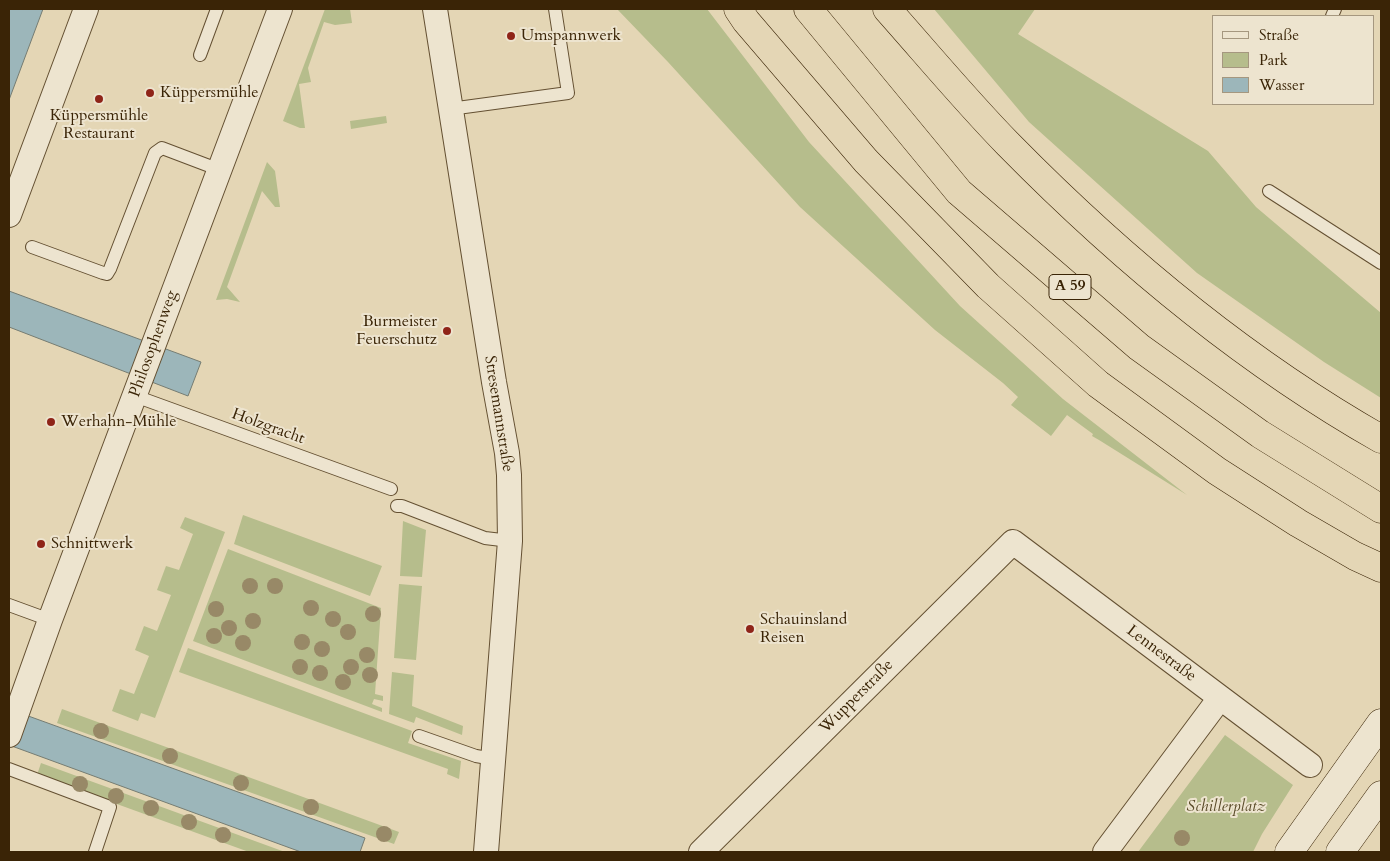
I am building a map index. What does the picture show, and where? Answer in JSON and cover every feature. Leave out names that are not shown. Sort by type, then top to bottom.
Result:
[{"type":"highway","points":[[738,9],[746,21],[866,162],[988,286],[1098,384],[1217,471],[1290,518],[1355,556],[1381,568]]},
{"type":"highway","name":"A 59","points":[[808,9],[959,192],[1139,347],[1260,434],[1381,509]]},
{"type":"highway","points":[[887,9],[1006,143],[1082,218],[1126,258],[1236,345],[1381,439]]},
{"type":"highway","points":[[1355,556],[1381,582]]},
{"type":"main road","points":[[1289,852],[1381,722]]},
{"type":"main road","points":[[1340,852],[1381,795]]},
{"type":"street","points":[[9,215],[86,9]]},
{"type":"street","name":"Philosophenweg","points":[[9,735],[50,620],[280,9]]},
{"type":"street","name":"Stresemannstraße","points":[[435,9],[507,453],[510,541],[486,852]]},
{"type":"street","name":"Lennestraße","points":[[1013,542],[1310,765]]},
{"type":"street","name":"Wupperstraße","points":[[714,849],[1013,542]]},
{"type":"street","points":[[1105,852],[1220,698]]},
{"type":"lane","points":[[200,55],[217,9]]},
{"type":"lane","points":[[450,109],[568,92],[555,9]]},
{"type":"lane","points":[[32,247],[107,274],[155,152],[158,149],[162,148],[220,170]]},
{"type":"lane","points":[[1269,191],[1381,263]]},
{"type":"lane","name":"Holzgracht","points":[[137,391],[239,439],[390,489]]},
{"type":"lane","points":[[396,506],[402,506],[485,538],[510,541]]},
{"type":"lane","points":[[9,605],[50,620]]},
{"type":"lane","points":[[419,736],[476,756],[494,759]]},
{"type":"lane","points":[[9,769],[110,808],[95,852]]},
{"type":"green space","points":[[325,9],[350,9],[352,23],[335,25],[324,22],[308,68],[311,82],[299,84],[305,128],[300,128],[283,121]]},
{"type":"green space","points":[[617,9],[707,9],[809,142],[960,306],[1063,399],[1187,495],[1092,436],[1093,434],[1067,415],[1051,436],[1011,405],[1018,397],[935,330],[800,207]]},
{"type":"green space","points":[[934,9],[1035,9],[1018,34],[1208,151],[1256,207],[1381,313],[1381,398],[1324,362],[1197,273],[1029,122]]},
{"type":"green space","points":[[386,116],[387,123],[351,129],[350,121]]},
{"type":"green space","points":[[267,162],[275,171],[280,207],[275,207],[262,191],[227,287],[240,302],[227,299],[216,300]]},
{"type":"green space","points":[[243,515],[382,566],[370,596],[234,544]]},
{"type":"green space","points":[[185,517],[225,532],[155,718],[141,713],[138,721],[112,711],[120,689],[134,694],[149,656],[135,650],[144,626],[157,631],[171,595],[157,590],[166,566],[179,570],[193,534],[180,528]]},
{"type":"green space","points":[[403,521],[426,530],[422,577],[400,576]]},
{"type":"green space","points":[[228,549],[381,608],[375,694],[383,696],[383,701],[374,699],[372,704],[382,708],[382,712],[193,641]]},
{"type":"green space","points":[[399,584],[422,586],[416,660],[394,658]]},
{"type":"green space","points":[[188,648],[412,731],[408,743],[461,761],[459,779],[447,774],[448,769],[179,672]]},
{"type":"green space","points":[[392,672],[414,675],[412,706],[463,726],[462,735],[416,717],[414,723],[389,714]]},
{"type":"green space","points":[[62,709],[399,832],[394,844],[57,723]]},
{"type":"green space","name":"Schillerplatz","points":[[1225,735],[1293,785],[1253,852],[1138,852]]},
{"type":"green space","points":[[41,763],[285,852],[249,852],[37,775]]},
{"type":"water","points":[[9,9],[43,9],[9,100]]},
{"type":"water","points":[[9,291],[201,362],[188,396],[9,327]]},
{"type":"water","points":[[9,709],[365,838],[360,852],[301,852],[9,745]]},
{"type":"place","name":"Umspannwerk","points":[[511,36]]},
{"type":"place","name":"Küppersmühle","points":[[150,93]]},
{"type":"place","name":"Küppersmühle Restaurant","points":[[99,99]]},
{"type":"place","name":"Burmeister Feuerschutz","points":[[447,331]]},
{"type":"place","name":"Werhahn-Mühle","points":[[51,422]]},
{"type":"place","name":"Schnittwerk","points":[[41,544]]},
{"type":"place","name":"Schauinsland Reisen","points":[[750,629]]}]
